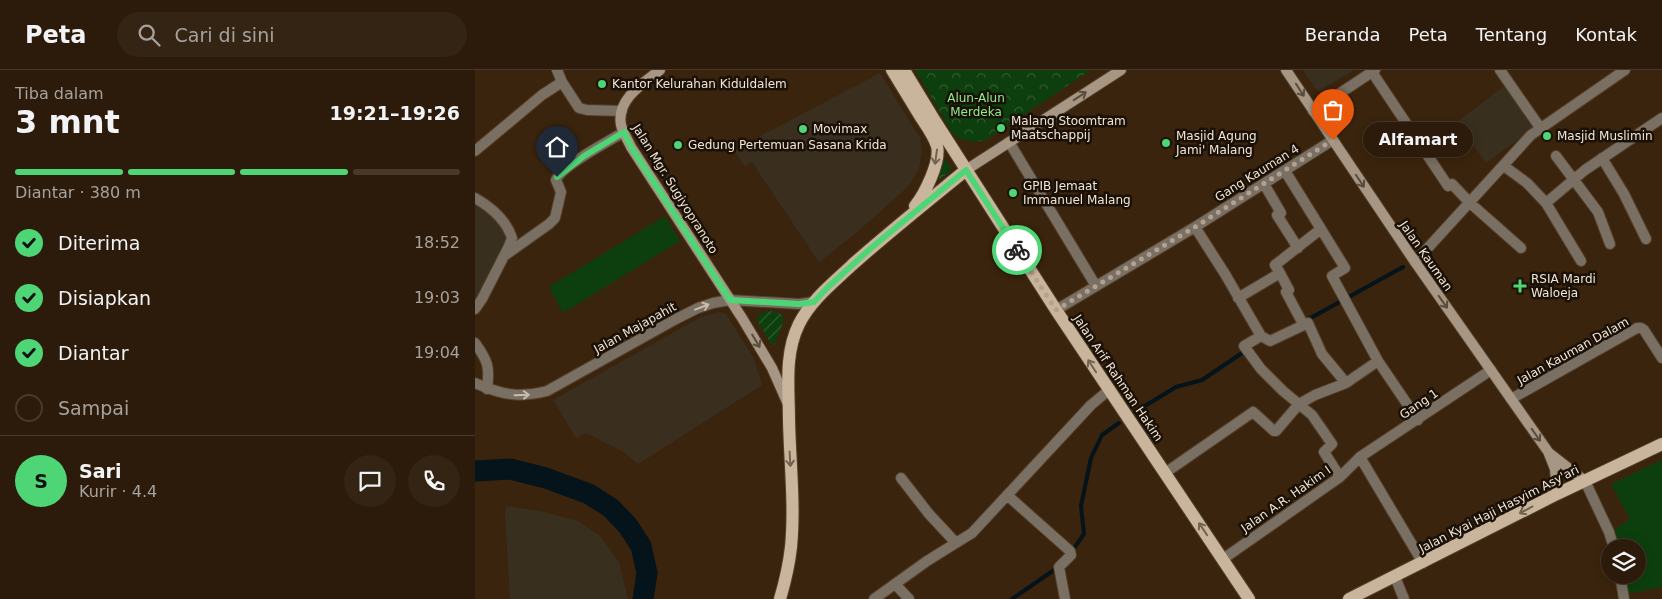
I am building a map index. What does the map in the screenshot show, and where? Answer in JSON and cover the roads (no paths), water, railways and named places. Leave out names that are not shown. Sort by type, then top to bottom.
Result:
[{"type":"main road","points":[[622,111],[632,94],[661,70]]},
{"type":"main road","points":[[892,70],[931,124]]},
{"type":"main road","points":[[900,224],[919,202],[926,188],[935,164],[937,147],[931,124],[904,70]]},
{"type":"main road","points":[[780,599],[786,580],[791,545],[792,500],[788,370],[794,336],[799,323],[827,288],[871,248],[966,170],[1121,70]]},
{"type":"main road","name":"Jalan Kauman","points":[[1286,70],[1415,262],[1549,453],[1555,469],[1557,494]]},
{"type":"main road","name":"Jalan Mgr. Sugiyopranoto","points":[[622,111],[620,116],[624,132],[639,159],[772,368],[785,395],[789,410]]},
{"type":"main road","name":"Jalan Arif Rahman Hakim","points":[[931,124],[966,170],[1056,310],[1249,599]]},
{"type":"main road","name":"Jalan Kyai Haji Hasyim Asy'ari","points":[[1349,599],[1557,494],[1662,444]]},
{"type":"main road","name":"Jalan Kauman","points":[[1549,453],[1585,481]]},
{"type":"street","points":[[557,70],[562,82],[579,108],[622,111]]},
{"type":"street","points":[[1500,70],[1541,129]]},
{"type":"street","points":[[1415,262],[1531,135],[1625,70]]},
{"type":"street","points":[[1313,111],[1373,71],[1448,186],[1452,184],[1470,203],[1521,248]]},
{"type":"street","points":[[475,151],[542,95],[562,82]]},
{"type":"street","points":[[1546,203],[1602,158],[1662,118]]},
{"type":"street","points":[[504,256],[555,218],[561,192],[556,180],[560,174],[584,156],[624,132]]},
{"type":"street","name":"Gang Kauman 4","points":[[1056,310],[1195,227],[1333,140]]},
{"type":"street","points":[[1009,142],[1096,286]]},
{"type":"street","points":[[1556,156],[1598,212],[1610,244]]},
{"type":"street","points":[[1602,158],[1624,194],[1646,239]]},
{"type":"street","points":[[1504,166],[1527,183],[1546,203],[1581,261]]},
{"type":"street","points":[[1285,171],[1345,268],[1332,276],[1378,360],[1418,420]]},
{"type":"street","points":[[1264,184],[1281,213],[1277,215],[1297,248]]},
{"type":"street","points":[[475,198],[497,213],[510,233],[511,242],[475,309]]},
{"type":"street","points":[[1195,227],[1264,337],[1270,341],[1303,323],[1308,323],[1322,354],[1346,383]]},
{"type":"street","points":[[1303,323],[1286,292],[1289,290],[1275,265],[1321,229]]},
{"type":"street","points":[[1238,298],[1280,273]]},
{"type":"street","name":"Jalan Majapahit","points":[[475,383],[487,389],[505,394],[518,396],[533,394],[547,390],[676,319],[713,303],[730,300],[799,304],[814,302]]},
{"type":"street","name":"Jalan Kauman Dalam","points":[[1511,400],[1637,328],[1644,330],[1662,358]]},
{"type":"street","points":[[1264,337],[1244,346],[1261,369],[1312,415],[1332,444],[1324,452],[1340,477]]},
{"type":"street","points":[[475,343],[488,364],[487,389]]},
{"type":"street","points":[[1165,473],[1253,412],[1276,431],[1299,404],[1315,394],[1334,389],[1346,383],[1378,360]]},
{"type":"street","name":"Gang 1","points":[[1360,457],[1491,370]]},
{"type":"street","points":[[875,599],[972,532],[1091,405],[1109,390]]},
{"type":"street","points":[[1360,457],[1423,563]]},
{"type":"street","name":"Jalan A.R. Hakim I","points":[[1223,558],[1340,477],[1360,457]]},
{"type":"street","points":[[901,478],[955,543]]},
{"type":"street","points":[[1585,481],[1612,539]]},
{"type":"street","points":[[1007,495],[1070,551],[1071,555],[1059,567],[1064,597],[1053,599]]},
{"type":"street","points":[[1395,577],[1404,599]]},
{"type":"street","points":[[895,584],[909,599]]},
{"type":"street","points":[[1622,584],[1624,599]]},
{"type":"waterway","points":[[1307,320],[1403,267]]},
{"type":"waterway","points":[[1135,412],[1176,387],[1202,380],[1245,351]]},
{"type":"waterway","points":[[1072,551],[1084,534],[1081,506],[1091,458],[1102,435],[1119,423]]},
{"type":"waterway","points":[[475,471],[510,469],[546,478],[589,494],[611,508],[628,526],[641,546],[647,573],[643,599]]},
{"type":"waterway","points":[[1012,599],[1054,570]]},
{"type":"place","name":"Kantor Kelurahan Kiduldalem","points":[[602,84]]},
{"type":"place","name":"Malang Stoomtram Maatschappij","points":[[1001,128]]},
{"type":"place","name":"Movimax","points":[[803,129]]},
{"type":"place","name":"Masjid Muslimin","points":[[1547,136]]},
{"type":"place","name":"Alfamart","points":[[1333,140]]},
{"type":"place","name":"Masjid Agung Jami' Malang","points":[[1166,143]]},
{"type":"place","name":"Gedung Pertemuan Sasana Krida","points":[[678,145]]},
{"type":"place","name":"GPIB Jemaat Immanuel Malang","points":[[1013,193]]},
{"type":"place","name":"RSIA Mardi Waloeja","points":[[1520,286]]},
{"type":"park label","name":"Alun-Alun Merdeka","points":[[976,105]]}]
